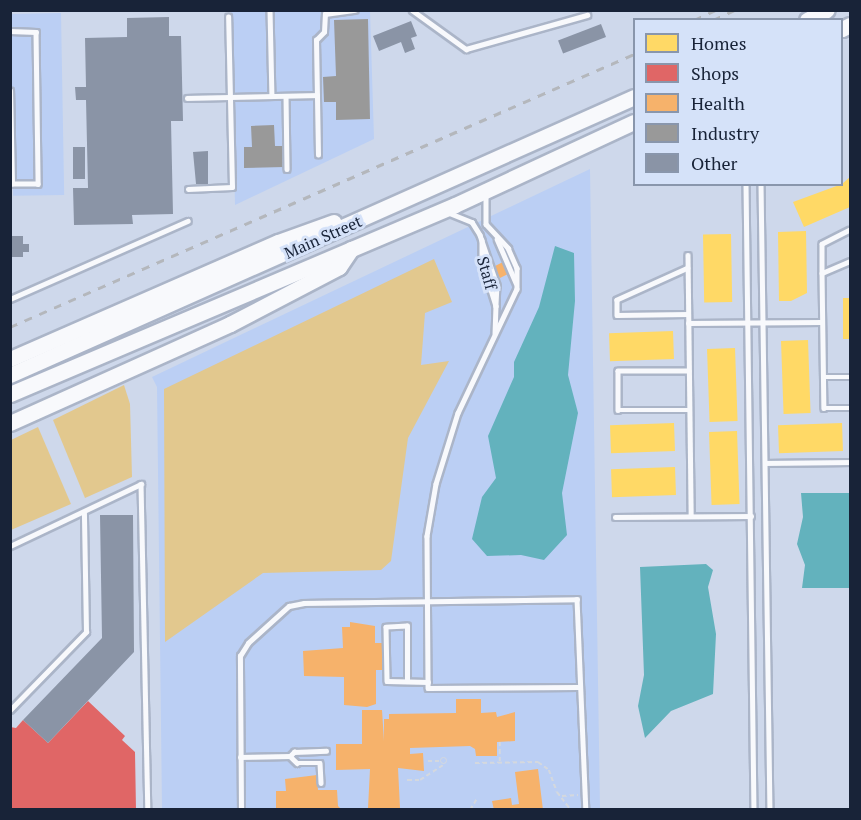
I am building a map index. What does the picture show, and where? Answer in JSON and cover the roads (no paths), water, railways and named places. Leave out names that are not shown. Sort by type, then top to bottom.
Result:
[{"type":"highway","points":[[811,18],[827,10]]},
{"type":"highway","name":"Main Street","points":[[10,375],[633,98]]},
{"type":"highway","name":"Main Street","points":[[12,393],[351,249],[633,122]]},
{"type":"highway","points":[[10,359],[279,242],[444,183]]},
{"type":"highway","points":[[10,423],[230,324],[339,267],[351,249]]},
{"type":"lane","points":[[270,10],[272,96]]},
{"type":"lane","points":[[318,155],[316,40],[324,32],[326,15],[355,10]]},
{"type":"lane","points":[[412,10],[466,49],[587,15]]},
{"type":"lane","points":[[188,189],[232,187],[228,17]]},
{"type":"lane","points":[[10,31],[36,32],[38,184],[12,184],[10,91]]},
{"type":"lane","points":[[286,96],[287,169]]},
{"type":"lane","points":[[187,98],[317,96]]},
{"type":"lane","points":[[746,186],[754,810]]},
{"type":"lane","points":[[761,186],[765,323],[770,810]]},
{"type":"lane","points":[[488,188],[484,213],[489,231],[508,248],[517,268],[517,285],[515,298],[495,333],[458,413],[441,461],[427,536],[428,688],[578,687]]},
{"type":"lane","points":[[439,209],[472,222],[481,238],[489,231]]},
{"type":"lane","points":[[10,299],[188,221]]},
{"type":"lane","points":[[850,230],[822,244],[824,408],[850,408]]},
{"type":"lane","name":"Staff","points":[[481,238],[482,261],[496,306],[495,333]]},
{"type":"lane","points":[[688,255],[691,516]]},
{"type":"lane","points":[[822,273],[850,261]]},
{"type":"lane","points":[[688,268],[617,300],[617,315],[688,314]]},
{"type":"lane","points":[[688,323],[822,322]]},
{"type":"lane","points":[[689,371],[618,371],[618,410],[689,410]]},
{"type":"lane","points":[[823,378],[850,377]]},
{"type":"lane","points":[[765,463],[850,462]]},
{"type":"lane","points":[[10,546],[84,513],[141,484],[148,810]]},
{"type":"lane","points":[[10,710],[86,632],[84,513]]},
{"type":"lane","points":[[615,517],[751,516]]},
{"type":"lane","points":[[241,810],[240,656],[248,643],[289,606],[304,603],[577,599],[578,687],[586,810]]},
{"type":"lane","points":[[407,681],[407,626],[386,627],[387,681],[428,682]]},
{"type":"lane","points":[[240,756],[291,756],[294,752],[326,751]]},
{"type":"lane","points":[[291,756],[297,763],[320,763],[321,783]]},
{"type":"railway","points":[[698,18],[715,10]]},
{"type":"railway","points":[[717,18],[734,10]]},
{"type":"railway","points":[[10,327],[633,54]]}]
